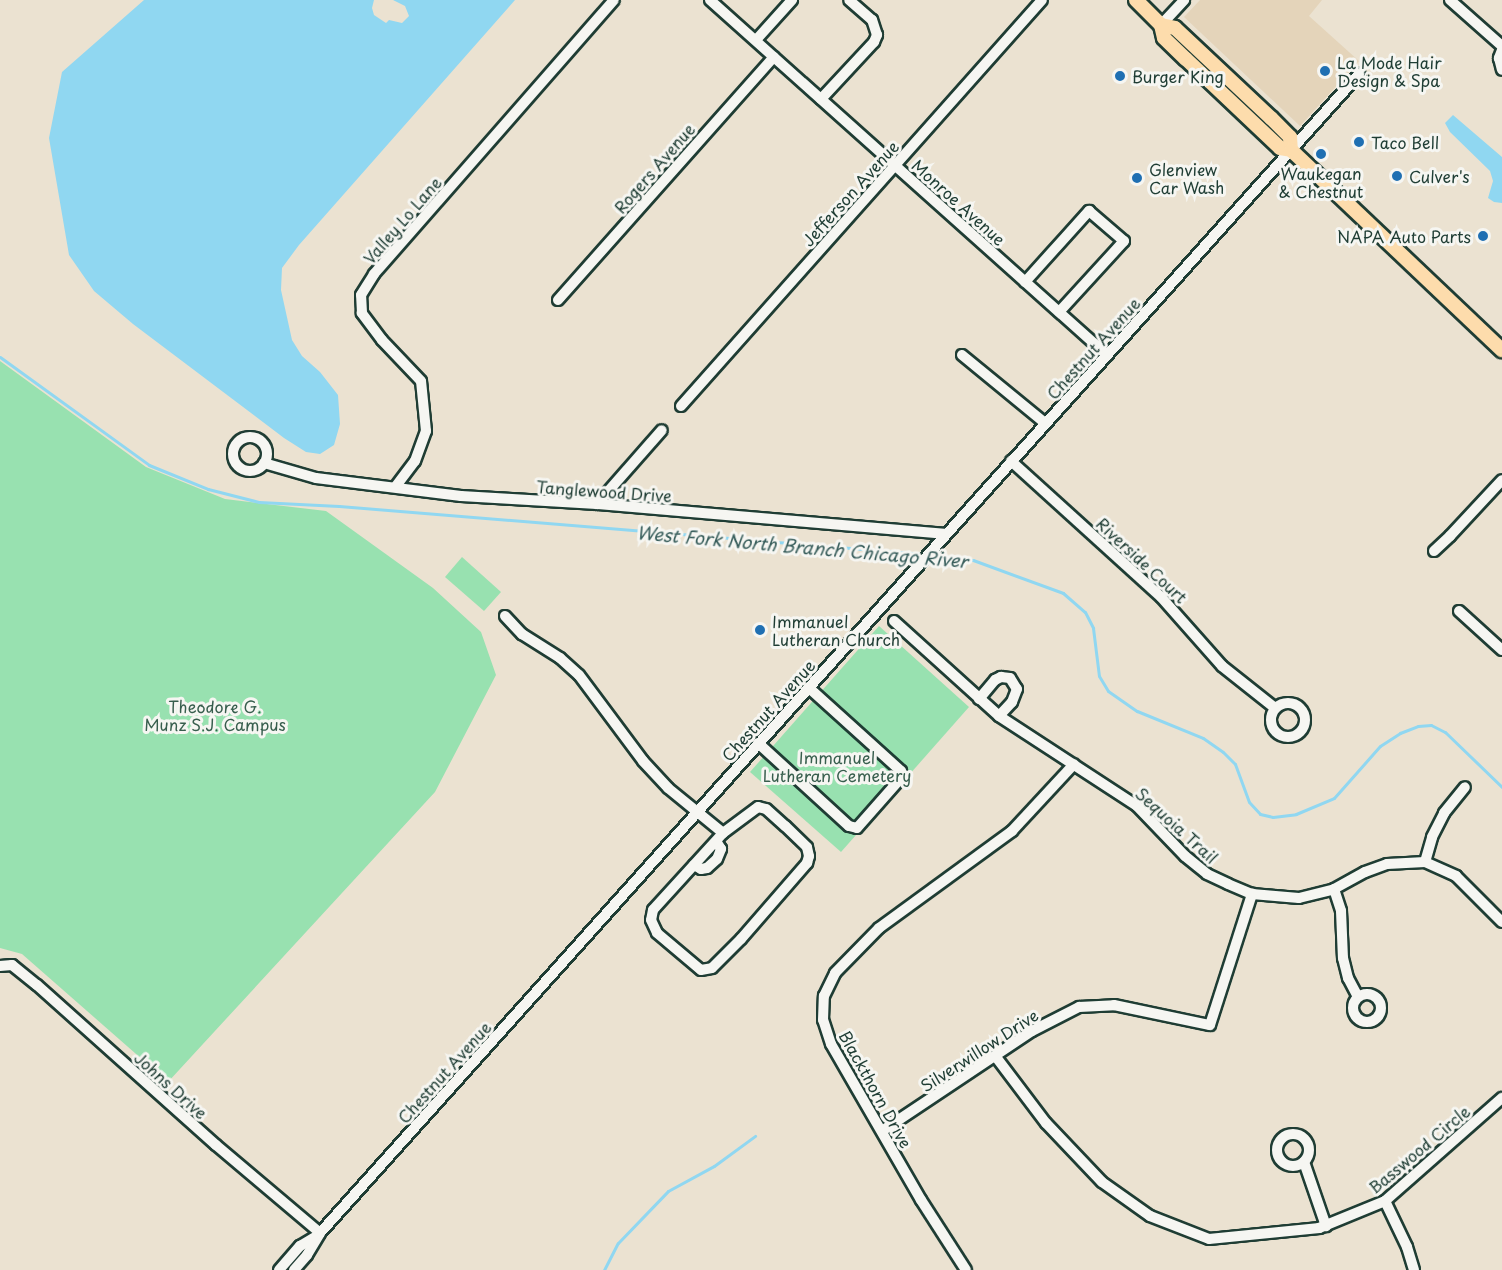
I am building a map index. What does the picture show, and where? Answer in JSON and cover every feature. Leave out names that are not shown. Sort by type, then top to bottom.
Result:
[{"type":"main road","points":[[1136,0],[1161,24],[1175,28],[1271,118],[1290,137],[1291,150],[1501,347]]},
{"type":"street","name":"Valley Lo Lane","points":[[396,486],[415,461],[426,431],[421,381],[382,340],[362,313],[361,295],[374,274],[614,0]]},
{"type":"street","name":"Monroe Avenue","points":[[711,0],[1107,355]]},
{"type":"street","points":[[756,40],[792,0]]},
{"type":"street","points":[[821,99],[874,42],[877,35],[873,20],[849,0]]},
{"type":"street","name":"Jefferson Avenue","points":[[681,406],[1042,0]]},
{"type":"street","points":[[1161,24],[1184,0]]},
{"type":"street","points":[[1450,0],[1502,48],[1499,58],[1502,70]]},
{"type":"street","name":"Rogers Avenue","points":[[558,300],[774,57]]},
{"type":"street","name":"Chestnut Avenue","points":[[294,1270],[320,1233],[1359,74]]},
{"type":"street","points":[[1025,282],[1089,211],[1124,241],[1059,312]]},
{"type":"street","points":[[962,355],[1045,423]]},
{"type":"street","points":[[597,504],[662,430]]},
{"type":"street","name":"Riverside Court","points":[[1011,461],[1161,597],[1222,666],[1275,708]]},
{"type":"street","name":"Tanglewood Drive","points":[[264,463],[316,478],[396,486],[461,496],[597,504],[945,534]]},
{"type":"street","points":[[1434,551],[1502,480]]},
{"type":"street","points":[[1459,610],[1502,650]]},
{"type":"street","points":[[505,616],[522,634],[560,658],[579,675],[642,761],[719,837]]},
{"type":"street","name":"Sequoia Trail","points":[[894,621],[999,716],[1137,806],[1185,856],[1207,874],[1252,894],[1299,898],[1334,889],[1365,872],[1387,864],[1425,862],[1456,876],[1502,922]]},
{"type":"street","points":[[979,699],[995,680],[1001,677],[1010,678],[1017,689],[1012,702],[999,716]]},
{"type":"street","points":[[758,743],[849,826],[857,828],[902,777],[902,771],[808,687]]},
{"type":"street","name":"Blackthorn Drive","points":[[966,1270],[831,1044],[823,1020],[824,996],[835,973],[879,928],[1012,831],[1074,764]]},
{"type":"street","points":[[1425,862],[1432,837],[1444,813],[1465,787]]},
{"type":"street","points":[[758,807],[766,809],[807,847],[809,856],[807,863],[741,939],[709,971],[697,968],[657,933],[651,920],[653,910],[719,837],[750,810],[758,807]]},
{"type":"street","points":[[1334,889],[1341,911],[1343,958],[1348,978],[1358,997]]},
{"type":"street","name":"Silverwillow Drive","points":[[882,1131],[1032,1031],[1079,1007],[1114,1005],[1210,1025],[1252,894]]},
{"type":"street","name":"Johns Drive","points":[[0,966],[12,965],[37,985],[216,1145],[320,1233]]},
{"type":"street","name":"Basswood Circle","points":[[996,1057],[1046,1123],[1102,1182],[1150,1216],[1209,1239],[1326,1227],[1385,1201],[1502,1098]]},
{"type":"street","points":[[1304,1162],[1326,1227]]},
{"type":"street","points":[[1385,1201],[1407,1247],[1414,1270]]},
{"type":"street","name":"Chestnut Avenue","points":[[279,1270],[300,1246],[320,1233]]},
{"type":"shaded area","points":[[1200,0],[1322,0],[1309,16],[1359,61],[1300,126],[1184,17]]},
{"type":"green space","name":"Theodore G. Munz S.J. Campus","points":[[0,361],[146,467],[225,499],[326,511],[433,588],[481,632],[496,675],[435,792],[168,1082],[22,954],[0,948]]},
{"type":"green space","points":[[462,557],[501,592],[484,611],[445,577]]},
{"type":"green space","name":"Immanuel Lutheran Cemetery","points":[[879,626],[969,707],[841,852],[750,772]]},
{"type":"water","points":[[144,0],[374,0],[372,8],[374,15],[386,23],[389,20],[402,23],[409,16],[405,6],[393,0],[515,0],[299,245],[282,268],[281,290],[292,340],[302,356],[320,372],[338,395],[340,424],[334,445],[320,454],[306,452],[284,438],[133,324],[94,291],[69,255],[49,138],[62,72]]},
{"type":"water","points":[[1453,115],[1502,157],[1502,203],[1488,198],[1493,181],[1490,171],[1450,132],[1445,123]]},
{"type":"waterway","name":"West Fork North Branch Chicago River","points":[[0,357],[149,465],[208,489],[259,502],[339,506],[924,554]]},
{"type":"waterway","name":"West Fork North Branch Chicago River","points":[[933,555],[973,560],[1063,593],[1085,612],[1093,628],[1099,676],[1108,691],[1137,711],[1203,738],[1223,752],[1235,764],[1249,802],[1260,814],[1273,817],[1296,814],[1334,798],[1380,746],[1400,733],[1418,726],[1431,725],[1445,732],[1502,787]]},
{"type":"waterway","points":[[604,1270],[618,1243],[668,1191],[714,1166],[755,1136]]},
{"type":"place","name":"La Mode Hair Design & Spa","points":[[1325,71]]},
{"type":"place","name":"Burger King","points":[[1120,76]]},
{"type":"place","name":"Taco Bell","points":[[1359,142]]},
{"type":"place","name":"Waukegan & Chestnut","points":[[1321,154]]},
{"type":"place","name":"Culver's","points":[[1397,176]]},
{"type":"place","name":"Glenview Car Wash","points":[[1137,178]]},
{"type":"place","name":"NAPA Auto Parts","points":[[1483,236]]},
{"type":"place","name":"Immanuel Lutheran Church","points":[[760,630]]}]
